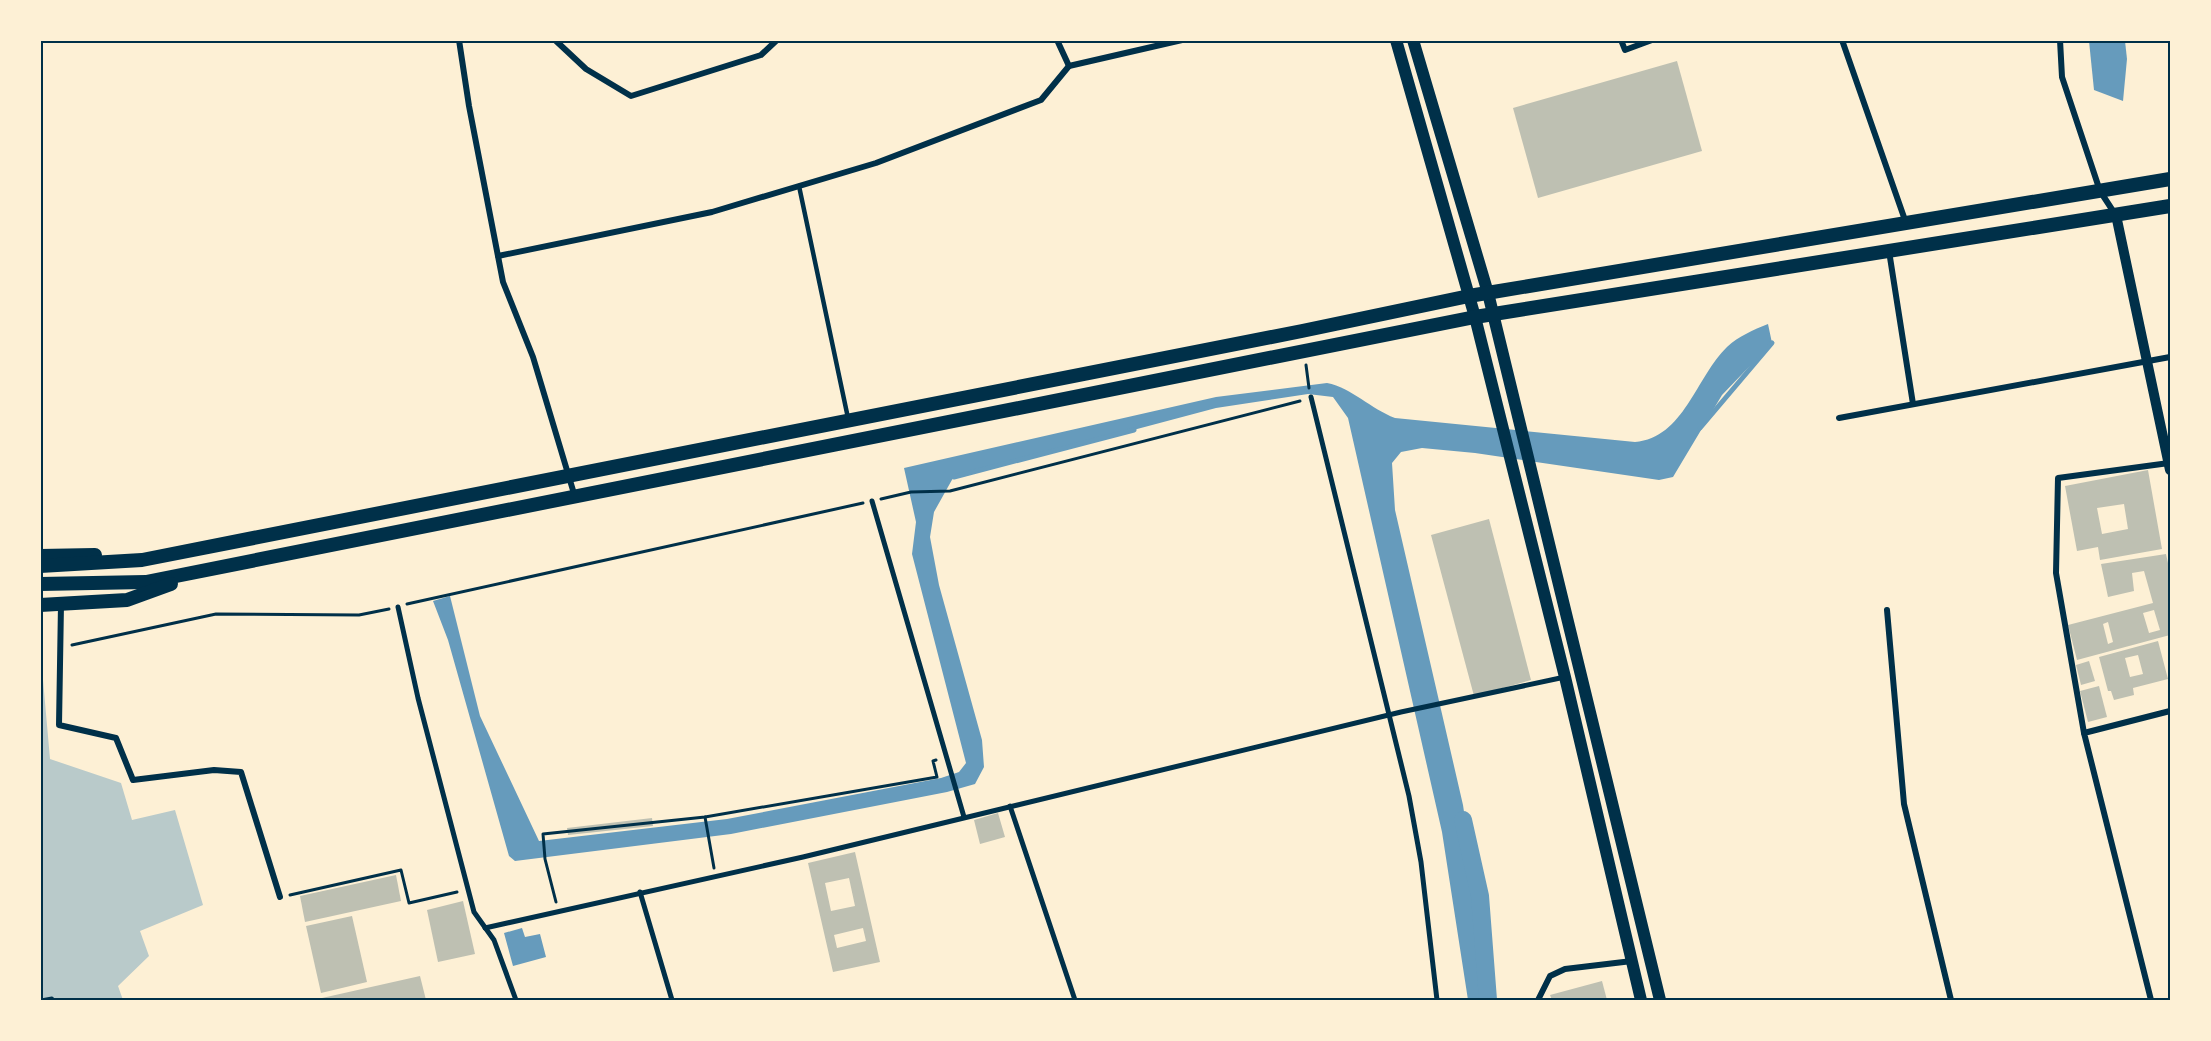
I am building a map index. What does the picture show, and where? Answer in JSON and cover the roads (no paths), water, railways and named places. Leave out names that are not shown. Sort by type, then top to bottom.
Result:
[{"type":"main road","points":[[1396,40],[1475,317],[1565,677],[1641,1000]]},
{"type":"main road","points":[[1413,40],[1488,293],[1660,1000]]},
{"type":"main road","points":[[40,566],[142,560],[569,477],[1469,296],[2170,179]]},
{"type":"main road","points":[[40,584],[146,582],[1475,317],[2170,206]]},
{"type":"main road","points":[[40,556],[175,554]]},
{"type":"main road","points":[[40,605],[128,600],[215,569]]},
{"type":"street","points":[[459,40],[469,106],[503,282],[533,357],[575,498]]},
{"type":"street","points":[[555,40],[586,69],[631,96],[761,55],[777,40]]},
{"type":"street","points":[[1057,40],[1069,66]]},
{"type":"street","points":[[498,256],[712,212],[876,164],[1041,100],[1069,66],[1182,40]]},
{"type":"street","points":[[1621,40],[1625,50],[1652,40]]},
{"type":"street","points":[[1842,40],[1906,223]]},
{"type":"street","points":[[2061,40],[2062,77],[2100,191],[2116,215],[2170,466],[2058,478],[2056,573],[2084,733],[2151,1000]]},
{"type":"street","points":[[1889,251],[1913,404]]},
{"type":"street","points":[[1839,417],[2170,357]]},
{"type":"street","points":[[1311,398],[1390,715],[1421,862],[1437,1000]]},
{"type":"street","points":[[872,501],[964,817]]},
{"type":"street","points":[[61,604],[59,725],[116,738],[133,780],[214,770],[241,772],[280,897]]},
{"type":"street","points":[[398,607],[418,698],[474,912],[494,940],[516,1000]]},
{"type":"street","points":[[1887,610],[1904,804],[1951,1000]]},
{"type":"street","points":[[485,928],[803,857],[1443,702],[1565,677]]},
{"type":"street","points":[[2084,733],[2170,711]]},
{"type":"street","points":[[1010,806],[1075,1000]]},
{"type":"street","points":[[640,892],[672,1000]]},
{"type":"street","points":[[1538,1000],[1550,976],[1565,969],[1632,962]]},
{"type":"lane","points":[[799,186],[849,421]]},
{"type":"water","points":[[2089,41],[2125,41],[2127,59],[2123,101],[2094,90]]},
{"type":"water","points":[[1768,324],[1772,343],[1722,395],[1673,477],[1659,480],[1475,453],[1422,448],[1401,452],[1392,463],[1395,510],[1463,805],[1492,1000],[1468,1000],[1442,832],[1348,418],[1333,397],[1308,394],[1216,408],[953,478],[934,512],[930,537],[939,585],[982,740],[984,767],[975,784],[947,792],[731,834],[515,861],[509,856],[448,640],[433,601],[450,596],[480,716],[539,841],[727,819],[941,778],[959,772],[966,763],[912,554],[916,522],[904,468],[1216,397],[1327,383],[1345,389],[1395,418],[1635,442],[1652,438],[1666,430],[1688,404],[1706,374],[1727,347],[1741,336]]},
{"type":"water","points":[[522,928],[525,937],[540,934],[546,957],[513,966],[504,933]]},
{"type":"waterway","points":[[1700,428],[1772,343]]},
{"type":"waterway","points":[[954,477],[1134,430]]},
{"type":"waterway","points":[[1463,820],[1480,896],[1488,1000]]}]
